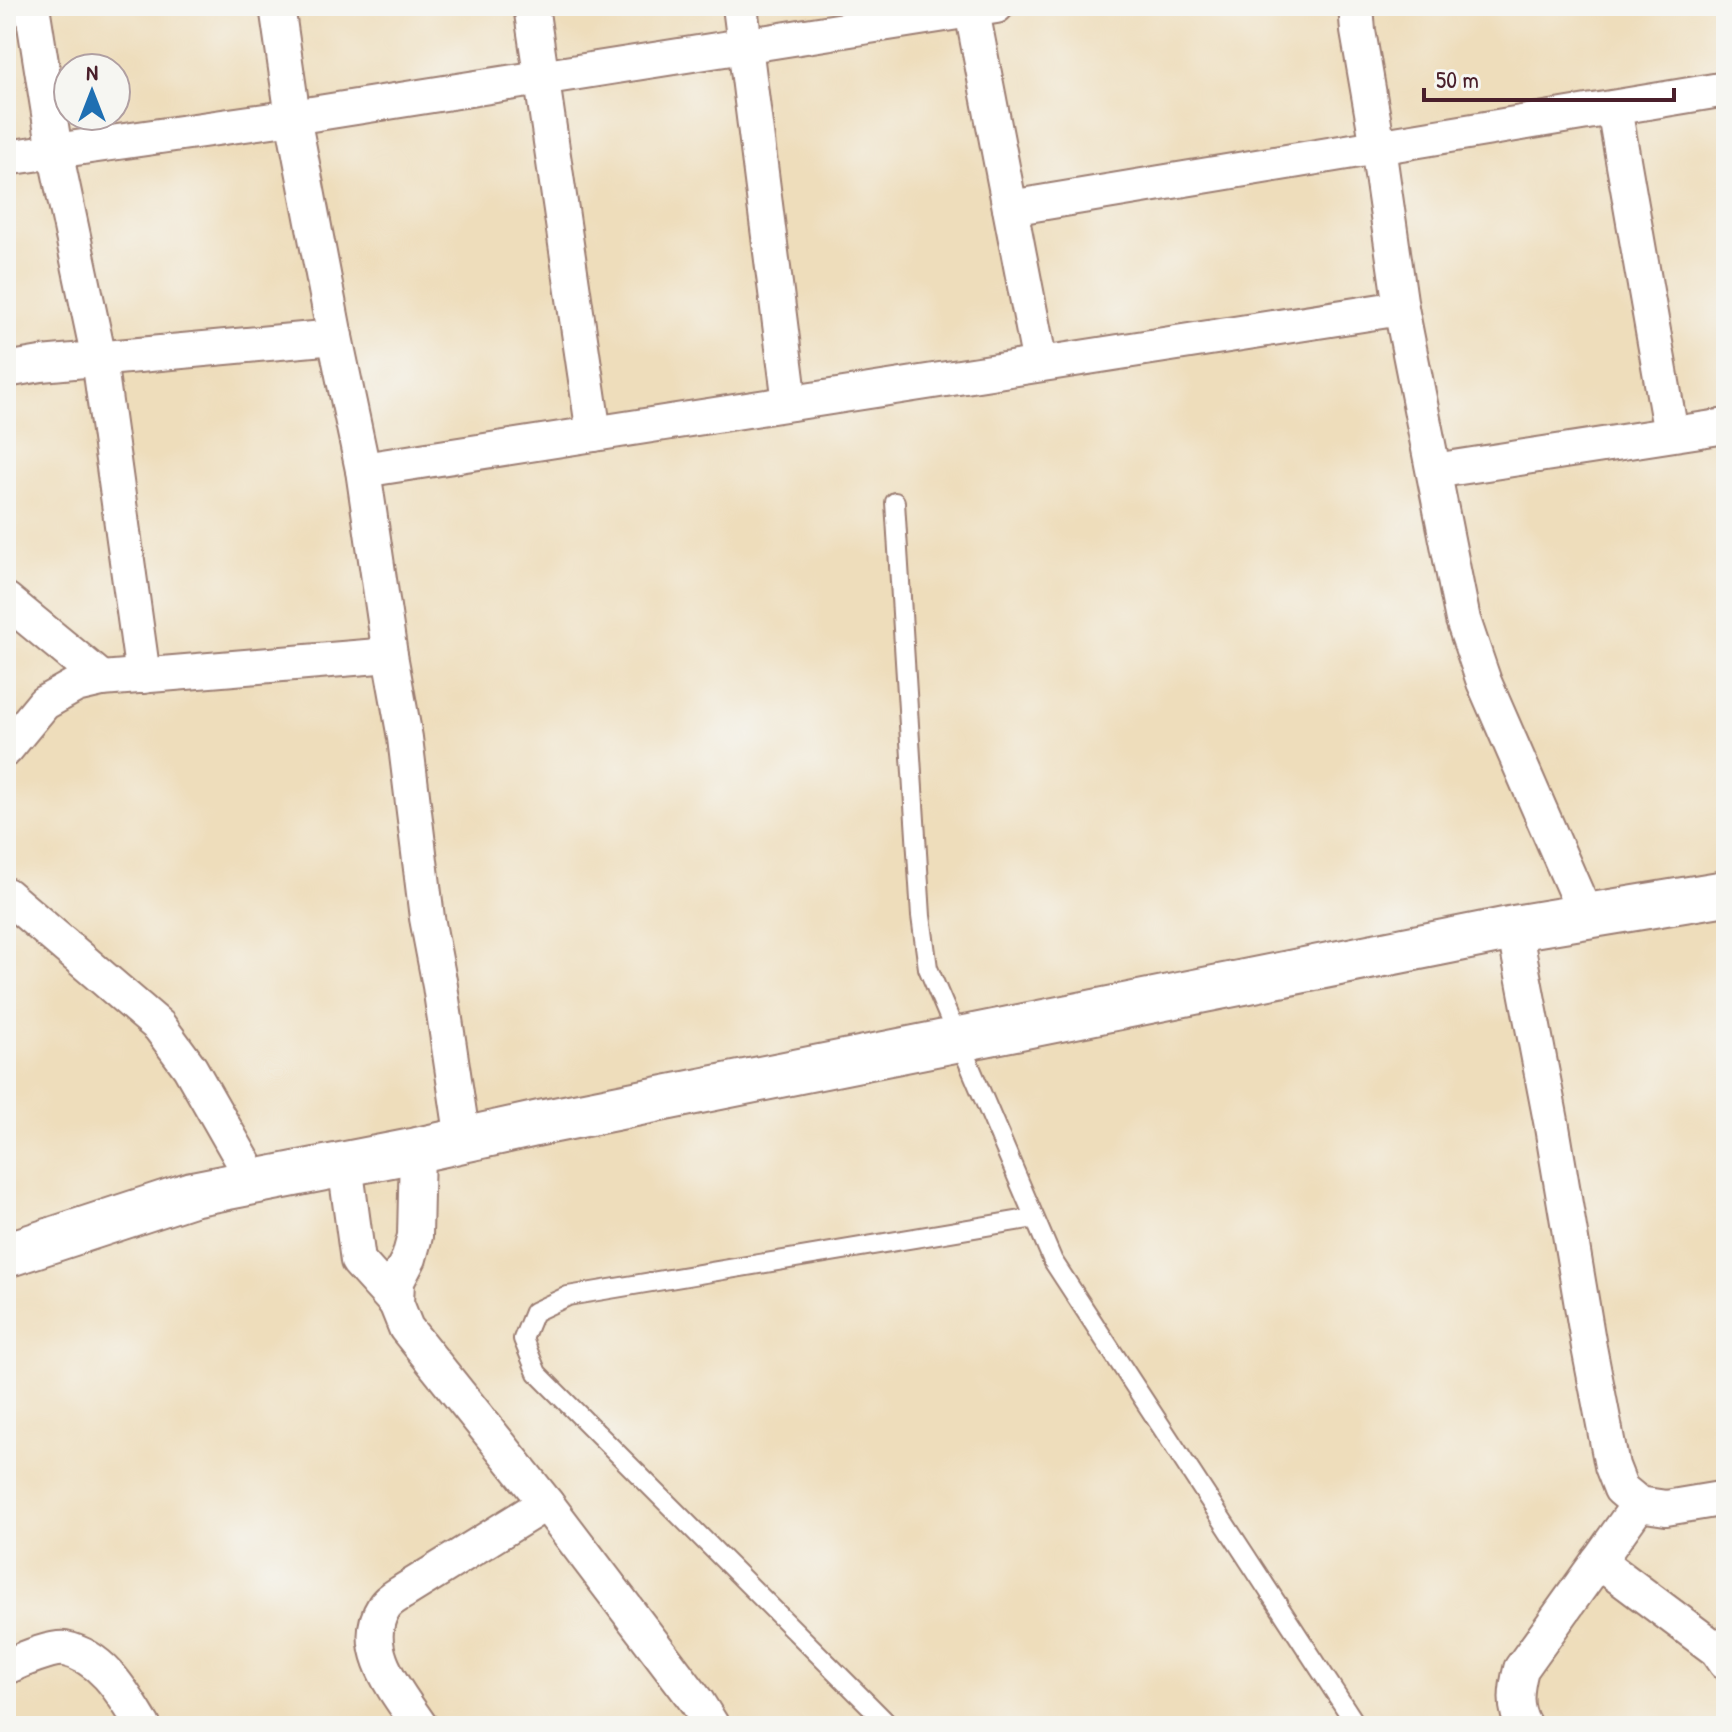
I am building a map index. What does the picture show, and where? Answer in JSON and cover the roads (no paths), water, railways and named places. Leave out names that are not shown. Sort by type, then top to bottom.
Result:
[{"type":"main road","points":[[6,1255],[192,1194],[1514,928],[1726,893]]},
{"type":"street","points":[[32,6],[55,151],[99,359],[143,676]]},
{"type":"street","points":[[277,6],[293,117],[363,470],[405,738],[427,918],[463,1140]]},
{"type":"street","points":[[531,6],[594,434]]},
{"type":"street","points":[[740,6],[790,403]]},
{"type":"street","points":[[1356,6],[1401,308],[1463,620],[1480,670],[1586,916]]},
{"type":"street","points":[[6,158],[293,117],[979,7],[1010,208],[1040,364]]},
{"type":"street","points":[[1010,208],[1726,89]]},
{"type":"street","points":[[1614,108],[1671,434]]},
{"type":"street","points":[[363,470],[1401,308]]},
{"type":"street","points":[[6,370],[41,364],[335,337]]},
{"type":"street","points":[[1434,471],[1726,426]]},
{"type":"street","points":[[6,600],[102,679]]},
{"type":"street","points":[[6,749],[44,703],[76,685],[102,679],[390,655]]},
{"type":"street","points":[[6,895],[159,1026],[190,1068],[255,1182]]},
{"type":"street","points":[[1514,928],[1612,1466],[1621,1489],[1639,1504],[1666,1508],[1726,1498]]},
{"type":"street","points":[[396,1303],[397,1281],[409,1258],[415,1236],[417,1150]]},
{"type":"street","points":[[345,1164],[358,1261],[396,1303],[406,1328],[546,1503],[712,1726]]},
{"type":"street","points":[[420,1726],[384,1673],[374,1635],[384,1605],[546,1503]]},
{"type":"street","points":[[1524,1726],[1515,1694],[1521,1669],[1639,1504]]},
{"type":"street","points":[[1598,1561],[1717,1650],[1726,1663]]},
{"type":"street","points":[[6,1667],[24,1658],[63,1648],[95,1661],[120,1689],[143,1726]]},
{"type":"lane","points":[[895,502],[921,916],[928,968],[1053,1261],[1357,1726]]},
{"type":"lane","points":[[890,1726],[537,1373],[523,1339],[534,1312],[568,1296],[1034,1218]]}]
